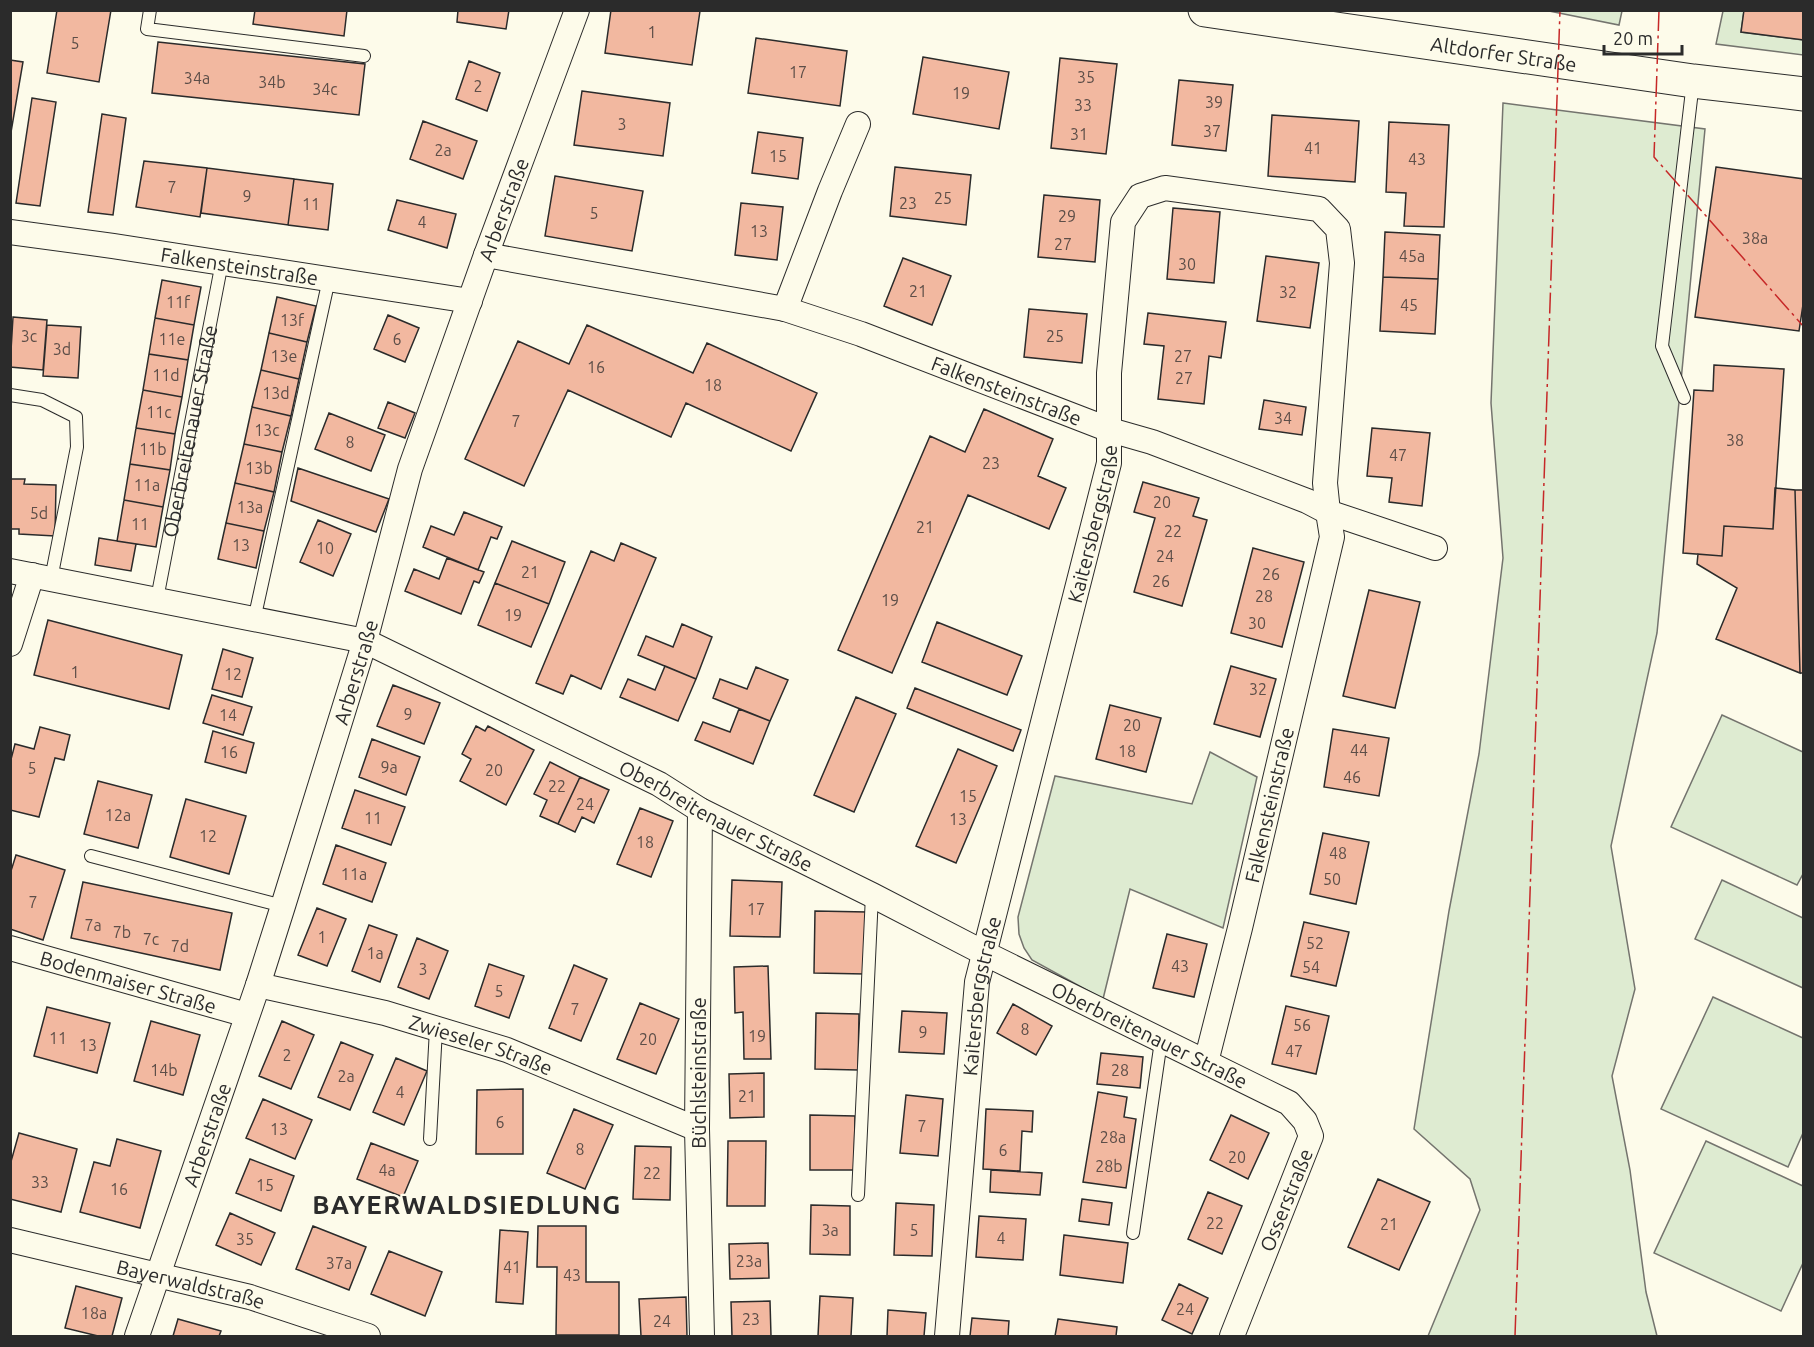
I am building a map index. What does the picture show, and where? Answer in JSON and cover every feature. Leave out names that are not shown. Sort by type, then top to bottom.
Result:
[{"type":"main road","name":"Altdorfer Straße","points":[[1206,11],[1693,81],[1803,94]]},
{"type":"street","name":"Arberstraße","points":[[136,1336],[258,985],[283,906],[365,641],[410,469],[577,10]]},
{"type":"street","points":[[785,309],[858,124]]},
{"type":"street","name":"Kaitersbergstraße","points":[[947,1336],[977,982],[986,954],[1108,463],[1109,373],[1123,222],[1140,196],[1165,188],[1319,208],[1338,229],[1342,263],[1325,483],[1328,512]]},
{"type":"street","name":"Falkensteinstraße","points":[[10,232],[470,301]]},
{"type":"street","name":"Falkensteinstraße","points":[[486,255],[785,309],[861,334],[1110,430],[1152,442],[1307,501],[1328,512],[1435,548]]},
{"type":"street","name":"Falkensteinstraße","points":[[1206,1062],[1246,905],[1332,537],[1328,512]]},
{"type":"street","points":[[10,644],[31,575]]},
{"type":"street","name":"Oberbreitenauer Straße","points":[[31,575],[365,641],[659,784],[700,810],[1161,1041],[1256,1086]]},
{"type":"street","name":"Büchlsteinstraße","points":[[700,810],[697,1129],[702,1336]]},
{"type":"street","name":"Bodenmaiser Straße","points":[[10,948],[247,1015]]},
{"type":"street","name":"Zwieseler Straße","points":[[258,985],[385,1013],[507,1050],[697,1129]]},
{"type":"street","name":"Osserstraße","points":[[1232,1336],[1311,1136],[1305,1121],[1289,1103],[1256,1086]]},
{"type":"street","name":"Bayerwaldstraße","points":[[10,1240],[250,1297],[368,1336]]},
{"type":"lane","points":[[150,10],[147,29],[364,56]]},
{"type":"lane","points":[[1684,398],[1662,346],[1693,81]]},
{"type":"lane","name":"Oberbreitenauer Straße","points":[[158,599],[222,262]]},
{"type":"lane","points":[[254,620],[328,279]]},
{"type":"lane","points":[[10,394],[42,400],[76,417],[77,447],[31,575]]},
{"type":"lane","points":[[91,856],[283,906]]},
{"type":"lane","points":[[858,1195],[872,895]]},
{"type":"lane","points":[[430,1139],[436,1029]]},
{"type":"lane","points":[[1133,1233],[1161,1041]]},
{"type":"green space","points":[[1622,10],[1619,25],[1549,11]]},
{"type":"green space","points":[[1723,11],[1744,11],[1741,32],[1803,40],[1803,55],[1716,44]]},
{"type":"green space","points":[[1503,103],[1705,129],[1657,633],[1611,846],[1635,989],[1612,1076],[1630,1170],[1646,1292],[1657,1336],[1428,1336],[1480,1210],[1470,1179],[1414,1129],[1449,911],[1479,754],[1503,558],[1491,403]]},
{"type":"green space","points":[[1722,715],[1803,752],[1804,872],[1797,885],[1671,827]]},
{"type":"green space","points":[[1210,752],[1257,777],[1223,928],[1130,889],[1103,999],[1032,960],[1019,934],[1018,917],[1055,776],[1192,804]]},
{"type":"green space","points":[[1722,880],[1803,918],[1803,988],[1695,939]]},
{"type":"green space","points":[[1713,997],[1803,1038],[1803,1133],[1788,1167],[1661,1109]]},
{"type":"green space","points":[[1706,1141],[1803,1186],[1803,1263],[1781,1311],[1654,1253]]},
{"type":"building","points":[[57,10],[111,10],[99,82],[47,73]]},
{"type":"building","points":[[255,10],[347,10],[344,36],[253,24]]},
{"type":"building","points":[[458,10],[509,10],[506,29],[457,22]]},
{"type":"building","points":[[611,10],[700,11],[692,65],[605,53]]},
{"type":"building","points":[[1744,10],[1804,10],[1804,40],[1741,32]]},
{"type":"building","points":[[756,38],[847,51],[840,106],[748,93]]},
{"type":"building","points":[[158,42],[365,64],[359,115],[152,93]]},
{"type":"building","points":[[923,57],[1009,72],[999,129],[913,114]]},
{"type":"building","points":[[1060,58],[1117,64],[1106,154],[1051,148]]},
{"type":"building","points":[[10,60],[23,62],[10,138]]},
{"type":"building","points":[[469,61],[500,73],[487,111],[456,99]]},
{"type":"building","points":[[1179,80],[1233,85],[1226,151],[1172,145]]},
{"type":"building","points":[[582,91],[670,103],[663,156],[574,145]]},
{"type":"building","points":[[32,98],[56,102],[40,206],[16,203]]},
{"type":"building","points":[[102,114],[126,118],[113,215],[88,212]]},
{"type":"building","points":[[1272,115],[1359,121],[1355,182],[1268,176]]},
{"type":"building","points":[[423,121],[477,141],[463,179],[410,159]]},
{"type":"building","points":[[1389,122],[1449,125],[1444,227],[1404,226],[1406,193],[1386,192]]},
{"type":"building","points":[[758,132],[803,138],[798,179],[752,173]]},
{"type":"building","points":[[144,161],[207,168],[200,217],[136,207]]},
{"type":"building","points":[[895,167],[971,175],[966,225],[890,216]]},
{"type":"building","points":[[1716,167],[1804,179],[1804,298],[1799,331],[1695,317]]},
{"type":"building","points":[[207,168],[294,179],[288,225],[201,213]]},
{"type":"building","points":[[555,176],[643,191],[632,251],[545,236]]},
{"type":"building","points":[[294,179],[333,184],[328,230],[288,225]]},
{"type":"building","points":[[1044,195],[1100,200],[1095,262],[1038,257]]},
{"type":"building","points":[[397,200],[456,214],[447,248],[388,230]]},
{"type":"building","points":[[741,203],[783,207],[777,260],[735,255]]},
{"type":"building","points":[[1173,208],[1220,212],[1214,283],[1167,279]]},
{"type":"building","points":[[1385,232],[1440,235],[1438,279],[1383,277]]},
{"type":"building","points":[[1266,256],[1319,263],[1310,328],[1257,321]]},
{"type":"building","points":[[903,258],[951,276],[932,325],[884,306]]},
{"type":"building","points":[[1383,277],[1438,279],[1435,334],[1380,331]]},
{"type":"building","points":[[162,280],[201,287],[194,325],[155,318]]},
{"type":"building","points":[[277,297],[316,306],[307,342],[269,333]]},
{"type":"building","points":[[1029,309],[1087,314],[1082,363],[1024,357]]},
{"type":"building","points":[[1148,313],[1226,322],[1221,358],[1209,356],[1204,404],[1158,399],[1164,346],[1144,344]]},
{"type":"building","points":[[388,315],[419,328],[405,362],[374,349]]},
{"type":"building","points":[[13,317],[47,320],[43,370],[10,367]]},
{"type":"building","points":[[155,318],[194,325],[188,360],[149,354]]},
{"type":"building","points":[[47,325],[81,327],[78,378],[43,376]]},
{"type":"building","points":[[587,325],[693,373],[707,343],[817,393],[791,451],[686,403],[671,437],[568,390],[524,486],[465,459],[518,341],[569,364]]},
{"type":"building","points":[[269,333],[307,342],[299,379],[261,370]]},
{"type":"building","points":[[149,354],[188,360],[182,397],[143,390]]},
{"type":"building","points":[[1714,365],[1784,369],[1773,529],[1724,526],[1722,556],[1683,553],[1694,390],[1713,391]]},
{"type":"building","points":[[261,370],[299,379],[291,416],[252,407]]},
{"type":"building","points":[[143,390],[182,397],[175,434],[136,428]]},
{"type":"building","points":[[1264,400],[1306,407],[1302,435],[1259,429]]},
{"type":"building","points":[[388,402],[415,413],[405,438],[378,428]]},
{"type":"building","points":[[252,407],[291,416],[282,452],[244,444]]},
{"type":"building","points":[[984,409],[1053,439],[1038,476],[1066,488],[1049,529],[968,495],[892,673],[838,650],[930,436],[965,452]]},
{"type":"building","points":[[329,413],[385,435],[371,471],[315,449]]},
{"type":"building","points":[[136,428],[175,434],[170,470],[130,464]]},
{"type":"building","points":[[1372,428],[1430,433],[1422,506],[1389,502],[1392,478],[1367,476]]},
{"type":"building","points":[[244,444],[282,452],[274,492],[235,483]]},
{"type":"building","points":[[130,464],[170,470],[163,507],[124,500]]},
{"type":"building","points":[[298,468],[389,499],[376,532],[291,501]]},
{"type":"building","points":[[10,479],[25,479],[24,484],[56,485],[55,536],[19,534],[19,529],[10,529]]},
{"type":"building","points":[[1143,482],[1199,498],[1193,516],[1207,520],[1182,606],[1134,592],[1155,518],[1134,512]]},
{"type":"building","points":[[235,483],[274,492],[264,531],[226,523]]},
{"type":"building","points":[[1775,488],[1795,490],[1800,673],[1716,639],[1737,588],[1697,564],[1698,554],[1722,556],[1724,526],[1773,529]]},
{"type":"building","points":[[1795,490],[1804,490],[1804,673],[1800,673]]},
{"type":"building","points":[[124,500],[163,507],[156,547],[117,541]]},
{"type":"building","points":[[464,512],[502,527],[497,539],[491,537],[478,570],[423,547],[431,526],[454,535]]},
{"type":"building","points":[[318,520],[351,534],[333,576],[300,562]]},
{"type":"building","points":[[226,523],[264,531],[256,568],[218,559]]},
{"type":"building","points":[[99,538],[136,544],[131,571],[95,565]]},
{"type":"building","points":[[512,541],[565,562],[549,604],[495,583]]},
{"type":"building","points":[[621,543],[656,558],[601,689],[571,675],[563,694],[536,683],[591,551],[614,561]]},
{"type":"building","points":[[1253,548],[1304,562],[1282,647],[1231,633]]},
{"type":"building","points":[[447,558],[484,572],[479,583],[474,581],[461,614],[405,591],[414,569],[439,579]]},
{"type":"building","points":[[495,583],[549,604],[531,647],[478,625]]},
{"type":"building","points":[[1369,590],[1420,602],[1395,708],[1343,696]]},
{"type":"building","points":[[48,620],[182,655],[169,709],[34,675]]},
{"type":"building","points":[[937,622],[1022,656],[1007,695],[922,662]]},
{"type":"building","points":[[682,624],[712,637],[696,679],[638,655],[646,636],[673,647]]},
{"type":"building","points":[[223,649],[253,658],[242,697],[212,689]]},
{"type":"building","points":[[665,666],[696,679],[678,721],[620,697],[628,679],[655,690]]},
{"type":"building","points":[[1231,666],[1276,679],[1260,737],[1214,724]]},
{"type":"building","points":[[756,667],[788,680],[770,721],[713,698],[720,679],[747,689]]},
{"type":"building","points":[[393,685],[440,703],[424,744],[377,726]]},
{"type":"building","points":[[915,688],[1021,730],[1013,751],[907,708]]},
{"type":"building","points":[[212,695],[252,707],[243,735],[203,723]]},
{"type":"building","points":[[856,697],[896,714],[854,812],[814,795]]},
{"type":"building","points":[[1110,705],[1161,718],[1146,772],[1096,759]]},
{"type":"building","points":[[739,709],[770,721],[753,764],[695,740],[703,722],[730,732]]},
{"type":"building","points":[[476,726],[485,731],[488,726],[534,750],[506,805],[460,781],[471,759],[462,754]]},
{"type":"building","points":[[40,727],[70,735],[64,760],[55,758],[39,817],[10,810],[10,763],[15,744],[34,749]]},
{"type":"building","points":[[1333,729],[1389,738],[1379,796],[1324,787]]},
{"type":"building","points":[[213,731],[254,743],[246,773],[205,762]]},
{"type":"building","points":[[372,739],[420,757],[406,795],[359,777]]},
{"type":"building","points":[[958,749],[997,766],[956,863],[916,846]]},
{"type":"building","points":[[550,762],[580,777],[558,824],[540,816],[547,800],[534,794]]},
{"type":"building","points":[[580,777],[609,790],[594,823],[582,817],[575,832],[558,824]]},
{"type":"building","points":[[98,781],[152,795],[138,848],[84,834]]},
{"type":"building","points":[[355,790],[405,807],[391,845],[342,828]]},
{"type":"building","points":[[186,799],[246,816],[229,874],[170,857]]},
{"type":"building","points":[[640,808],[673,821],[651,877],[617,864]]},
{"type":"building","points":[[1323,833],[1369,842],[1356,904],[1310,894]]},
{"type":"building","points":[[336,845],[386,863],[372,902],[323,884]]},
{"type":"building","points":[[16,855],[65,870],[43,940],[10,929],[10,874]]},
{"type":"building","points":[[732,880],[782,882],[780,937],[730,936]]},
{"type":"building","points":[[83,882],[232,913],[220,970],[71,938]]},
{"type":"building","points":[[317,908],[346,919],[327,966],[298,955]]},
{"type":"building","points":[[815,911],[867,912],[865,974],[814,973]]},
{"type":"building","points":[[1304,922],[1349,932],[1336,986],[1291,976]]},
{"type":"building","points":[[369,925],[397,935],[380,982],[352,971]]},
{"type":"building","points":[[1167,934],[1207,944],[1194,997],[1153,988]]},
{"type":"building","points":[[417,938],[448,951],[429,999],[398,987]]},
{"type":"building","points":[[489,964],[524,976],[509,1018],[475,1006]]},
{"type":"building","points":[[574,965],[607,979],[581,1041],[549,1028]]},
{"type":"building","points":[[768,966],[771,1059],[744,1059],[743,1012],[735,1013],[734,967]]},
{"type":"building","points":[[640,1003],[679,1019],[656,1074],[617,1059]]},
{"type":"building","points":[[1013,1004],[1052,1026],[1036,1055],[997,1033]]},
{"type":"building","points":[[1286,1006],[1329,1016],[1316,1074],[1272,1064]]},
{"type":"building","points":[[47,1007],[110,1023],[97,1073],[34,1056]]},
{"type":"building","points":[[902,1011],[947,1013],[944,1054],[899,1052]]},
{"type":"building","points":[[816,1013],[859,1014],[858,1070],[815,1069]]},
{"type":"building","points":[[151,1021],[200,1035],[183,1095],[134,1081]]},
{"type":"building","points":[[282,1021],[314,1035],[291,1089],[259,1076]]},
{"type":"building","points":[[341,1042],[373,1055],[350,1110],[318,1097]]},
{"type":"building","points":[[1101,1053],[1143,1057],[1140,1088],[1097,1084]]},
{"type":"building","points":[[396,1058],[427,1071],[404,1125],[373,1112]]},
{"type":"building","points":[[764,1073],[764,1117],[730,1118],[729,1074]]},
{"type":"building","points":[[523,1089],[523,1154],[476,1154],[477,1090]]},
{"type":"building","points":[[1098,1092],[1127,1097],[1124,1117],[1136,1119],[1126,1188],[1083,1182]]},
{"type":"building","points":[[906,1095],[943,1099],[938,1156],[900,1153]]},
{"type":"building","points":[[263,1099],[312,1120],[295,1159],[246,1138]]},
{"type":"building","points":[[574,1109],[613,1125],[585,1189],[547,1173]]},
{"type":"building","points":[[986,1109],[1033,1111],[1032,1132],[1022,1131],[1020,1171],[983,1169]]},
{"type":"building","points":[[810,1115],[855,1116],[854,1170],[810,1170]]},
{"type":"building","points":[[1231,1115],[1269,1133],[1248,1179],[1210,1160]]},
{"type":"building","points":[[19,1133],[77,1149],[61,1212],[10,1199],[10,1165]]},
{"type":"building","points":[[117,1139],[161,1151],[140,1228],[80,1212],[94,1162],[110,1166]]},
{"type":"building","points":[[728,1141],[766,1141],[765,1206],[727,1206]]},
{"type":"building","points":[[371,1143],[418,1161],[403,1197],[357,1179]]},
{"type":"building","points":[[635,1146],[671,1147],[670,1200],[633,1199]]},
{"type":"building","points":[[250,1159],[294,1176],[281,1211],[236,1193]]},
{"type":"building","points":[[991,1170],[1042,1173],[1040,1195],[990,1192]]},
{"type":"building","points":[[1378,1179],[1430,1202],[1399,1270],[1348,1247]]},
{"type":"building","points":[[1208,1192],[1242,1206],[1222,1254],[1188,1239]]},
{"type":"building","points":[[1082,1199],[1112,1203],[1109,1225],[1079,1221]]},
{"type":"building","points":[[896,1203],[934,1205],[932,1256],[894,1255]]},
{"type":"building","points":[[811,1205],[850,1206],[850,1255],[810,1254]]},
{"type":"building","points":[[230,1213],[275,1233],[261,1265],[216,1245]]},
{"type":"building","points":[[979,1216],[1026,1219],[1023,1260],[976,1257]]},
{"type":"building","points":[[313,1226],[366,1247],[349,1290],[296,1269]]},
{"type":"building","points":[[538,1226],[586,1226],[586,1282],[619,1282],[619,1335],[556,1335],[557,1267],[537,1267]]},
{"type":"building","points":[[500,1230],[528,1232],[523,1304],[496,1302]]},
{"type":"building","points":[[1064,1235],[1128,1243],[1123,1283],[1060,1275]]},
{"type":"building","points":[[768,1243],[769,1278],[730,1279],[729,1244]]},
{"type":"building","points":[[389,1251],[442,1272],[425,1316],[371,1294]]},
{"type":"building","points":[[1179,1284],[1208,1298],[1192,1334],[1162,1320]]},
{"type":"building","points":[[76,1286],[122,1298],[112,1336],[98,1336],[65,1328]]},
{"type":"building","points":[[820,1296],[853,1298],[851,1336],[818,1336]]},
{"type":"building","points":[[686,1297],[687,1336],[641,1336],[639,1299]]},
{"type":"building","points":[[770,1301],[771,1336],[732,1336],[731,1302]]},
{"type":"building","points":[[888,1310],[926,1313],[924,1336],[887,1336]]},
{"type":"building","points":[[972,1318],[1009,1321],[1008,1336],[970,1336]]},
{"type":"building","points":[[178,1319],[221,1331],[219,1336],[173,1336]]},
{"type":"building","points":[[1058,1319],[1117,1327],[1116,1336],[1055,1336]]},
{"type":"power","points":[[1515,1336],[1560,10]]},
{"type":"power","points":[[1659,10],[1654,157],[1804,327]]},
{"type":"district","name":"BAYERWALDSIEDLUNG","points":[[467,1204]]}]
